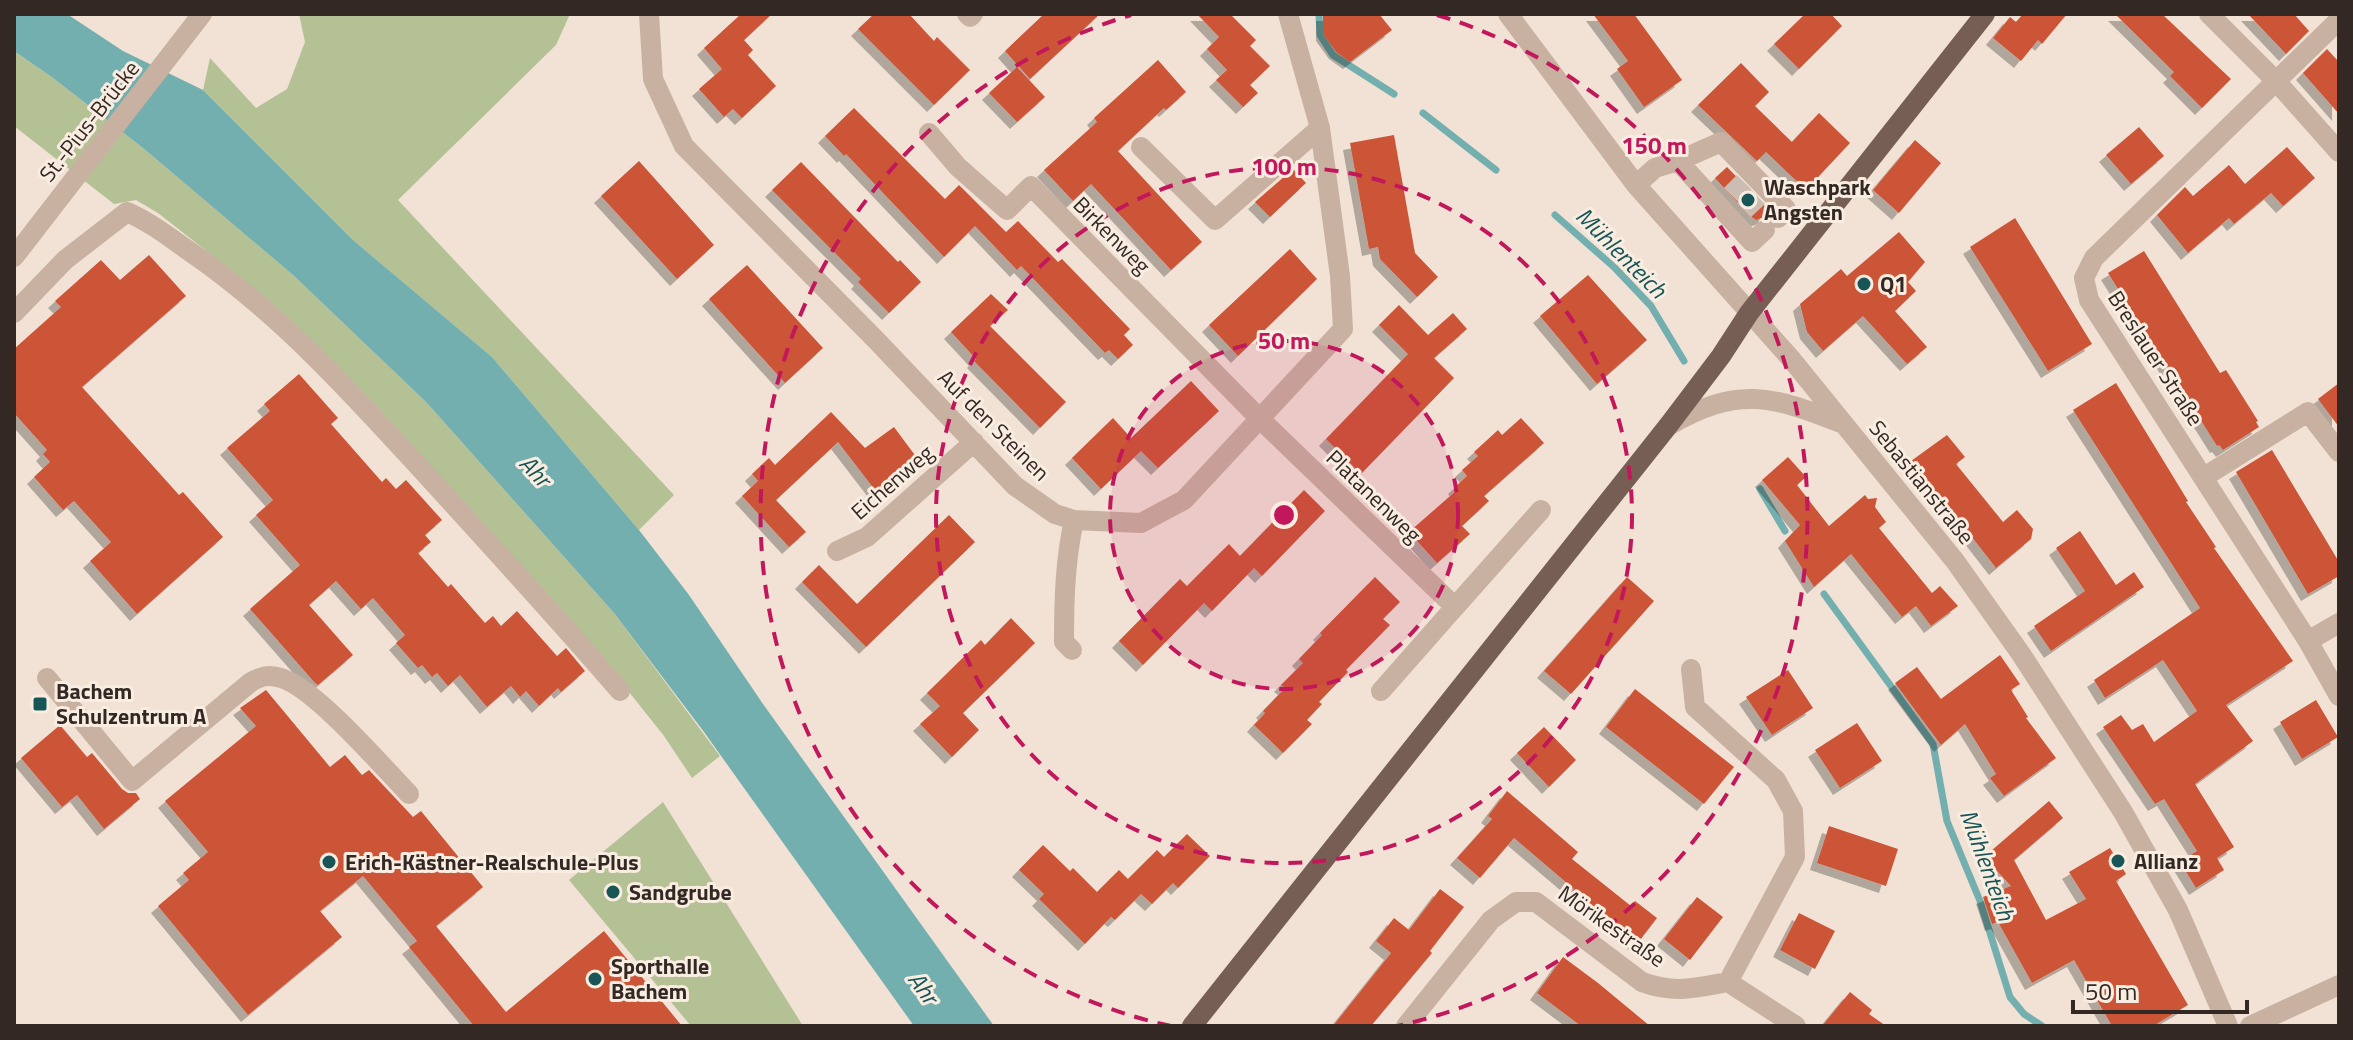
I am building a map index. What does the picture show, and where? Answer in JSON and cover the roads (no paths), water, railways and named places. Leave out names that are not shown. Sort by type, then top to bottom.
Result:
[{"type":"main road","points":[[1192,1026],[1668,426],[1749,313],[1985,14]]},
{"type":"street","name":"St.-Pius-Brücke","points":[[14,257],[202,14]]},
{"type":"street","name":"Auf den Steinen","points":[[649,14],[653,79],[684,146],[1015,486],[1055,514],[1074,520],[1141,523],[1184,500],[1343,329],[1340,276],[1320,128],[1288,14]]},
{"type":"street","points":[[967,14],[970,17],[973,14]]},
{"type":"street","name":"Sebastianstraße","points":[[1508,14],[1636,185],[1845,424],[1963,572],[2021,654],[2115,799],[2178,910],[2228,1026]]},
{"type":"street","points":[[2209,14],[2275,80],[2339,152]]},
{"type":"street","name":"Breslauer Straße","points":[[2339,20],[2094,258],[2084,278],[2089,300],[2308,641],[2339,696]]},
{"type":"street","points":[[1141,147],[1215,220],[1320,128]]},
{"type":"street","name":"Birkenweg","points":[[929,133],[958,167],[1007,210],[1031,186],[1260,419]]},
{"type":"street","points":[[1636,185],[1655,168],[1721,142],[1743,197],[1752,242],[1786,209],[1743,197],[1678,161]]},
{"type":"street","points":[[14,313],[65,260],[127,212],[144,220],[212,267],[270,315],[328,371],[566,628],[620,691]]},
{"type":"street","points":[[1668,426],[1699,408],[1738,399],[1773,400],[1845,424]]},
{"type":"street","points":[[2204,477],[2308,412],[2339,452]]},
{"type":"street","name":"Platanenweg","points":[[1260,419],[1455,607]]},
{"type":"street","name":"Eichenweg","points":[[837,551],[867,537],[974,442]]},
{"type":"street","points":[[1381,691],[1541,510]]},
{"type":"street","points":[[1072,650],[1064,642],[1064,605],[1067,553],[1074,520]]},
{"type":"street","points":[[2308,641],[2339,623]]},
{"type":"street","points":[[1691,669],[1695,707],[1776,780],[1793,811],[1795,857],[1728,982],[1796,1026]]},
{"type":"street","points":[[47,678],[132,781],[251,682],[263,676],[277,676],[310,695],[409,794]]},
{"type":"street","name":"Mörikestraße","points":[[1406,1026],[1491,920],[1516,902],[1536,902],[1642,982],[1661,989],[1680,991],[1728,982]]},
{"type":"street","points":[[2250,1026],[2339,985]]},
{"type":"water","name":"Ahr","points":[[14,14],[67,14],[123,51],[203,90],[353,240],[492,357],[639,530],[689,595],[763,704],[994,1026],[914,1026],[704,732],[614,613],[427,403],[293,275],[143,148],[14,51]]},
{"type":"waterway","name":"Mühlenteich","points":[[1319,14],[1320,35],[1333,55],[1394,94]]},
{"type":"waterway","name":"Mühlenteich","points":[[1423,113],[1496,170]]},
{"type":"waterway","name":"Mühlenteich","points":[[1555,215],[1615,268],[1651,306],[1684,361]]},
{"type":"waterway","name":"Mühlenteich","points":[[1760,489],[1785,531]]},
{"type":"waterway","name":"Mühlenteich","points":[[1824,594],[1933,744],[1947,821],[1980,901],[2010,997],[2024,1014],[2042,1026]]},
{"type":"tunnel","points":[[1731,195],[1744,182]]},
{"type":"tunnel","points":[[1744,210],[1758,197]]},
{"type":"place","name":"Waschpark Angsten","points":[[1748,200]]},
{"type":"place","name":"Q1","points":[[1864,284]]},
{"type":"place","name":"Bachem Schulzentrum A","points":[[40,704]]},
{"type":"place","name":"Allianz","points":[[2118,861]]},
{"type":"place","name":"Erich-Kästner-Realschule-Plus","points":[[329,862]]},
{"type":"place","name":"Sandgrube","points":[[613,892]]},
{"type":"place","name":"Sporthalle Bachem","points":[[595,979]]}]
